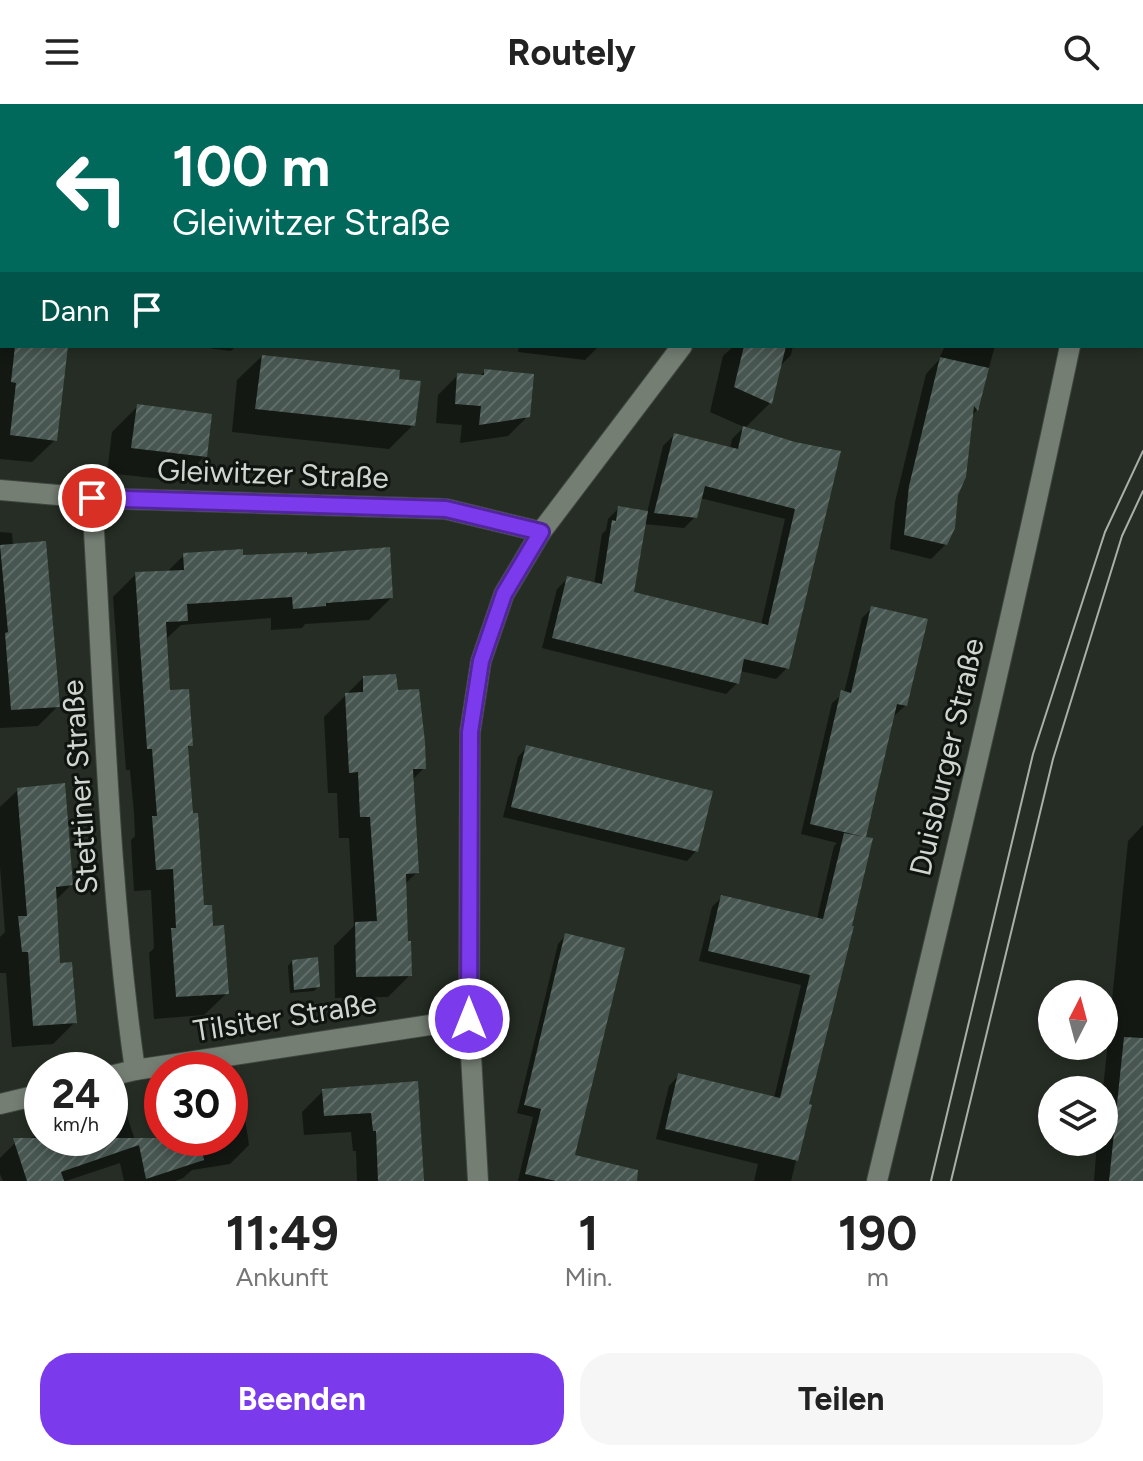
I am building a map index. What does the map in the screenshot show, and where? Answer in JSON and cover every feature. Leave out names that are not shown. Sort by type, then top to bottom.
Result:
[{"type":"street","points":[[478,1181],[469,1019],[470,732],[481,661],[504,594],[541,532],[680,348]]},
{"type":"street","name":"Duisburger Straße","points":[[877,1181],[971,790],[1070,348]]},
{"type":"street","name":"Gleiwitzer Straße","points":[[0,490],[92,498],[446,509],[541,532]]},
{"type":"street","name":"Stettiner Straße","points":[[92,498],[115,877],[125,1001],[135,1070]]},
{"type":"street","name":"Tilsiter Straße","points":[[128,1072],[469,1019]]},
{"type":"street","points":[[0,1104],[24,1098]]},
{"type":"building","points":[[15,348],[68,348],[57,441],[10,435],[16,383],[11,382]]},
{"type":"building","points":[[744,348],[786,348],[772,404],[734,387]]},
{"type":"building","points":[[262,355],[400,370],[399,379],[421,381],[415,426],[255,409]]},
{"type":"building","points":[[940,357],[989,368],[978,411],[974,406],[966,477],[958,495],[955,528],[947,545],[904,535],[909,486]]},
{"type":"building","points":[[484,369],[534,374],[530,417],[479,425],[481,406],[455,404],[457,373],[484,375]]},
{"type":"building","points":[[137,404],[212,414],[207,457],[131,448]]},
{"type":"building","points":[[743,426],[795,442],[841,451],[789,669],[744,659],[739,684],[552,638],[567,576],[602,584],[612,520],[616,521],[618,506],[648,511],[634,592],[768,625],[795,509],[705,486],[697,518],[654,513],[674,433],[738,449]]},
{"type":"building","points":[[46,541],[60,707],[11,710],[0,545]]},
{"type":"building","points":[[390,547],[393,598],[293,609],[292,597],[187,604],[188,621],[166,622],[170,690],[189,689],[193,746],[188,746],[193,813],[198,813],[204,905],[212,905],[213,926],[224,925],[229,994],[176,997],[171,928],[176,928],[173,869],[156,870],[152,816],[157,816],[152,749],[147,749],[135,572],[184,570],[183,553],[243,549],[243,555],[307,554]]},
{"type":"building","points":[[871,606],[928,619],[907,706],[897,704],[866,837],[873,838],[854,926],[809,1104],[812,1105],[798,1161],[665,1129],[678,1073],[780,1098],[810,975],[708,951],[721,895],[823,919],[844,833],[865,837],[810,824],[841,690],[851,693]]},
{"type":"building","points":[[396,674],[398,690],[419,689],[425,742],[426,769],[413,769],[419,873],[406,874],[412,976],[356,977],[355,922],[377,921],[370,817],[360,817],[358,772],[349,773],[345,693],[363,692],[363,676]]},
{"type":"building","points":[[526,745],[713,791],[698,852],[511,807]]},
{"type":"building","points":[[65,783],[73,885],[56,887],[60,963],[72,962],[77,1023],[33,1026],[28,952],[22,952],[18,916],[27,916],[17,788]]},
{"type":"building","points":[[565,933],[625,948],[575,1155],[638,1170],[637,1181],[556,1181],[525,1174],[541,1109],[524,1105]]},
{"type":"building","points":[[318,957],[320,987],[294,990],[292,960]]},
{"type":"building","points":[[1124,1037],[1143,1038],[1143,1181],[1109,1181],[1112,1156],[1118,1156],[1118,1095]]},
{"type":"building","points":[[418,1081],[424,1181],[378,1181],[376,1131],[373,1131],[371,1113],[324,1116],[322,1089]]},
{"type":"building","points":[[13,1138],[24,1138],[24,1156],[107,1156],[61,1172],[64,1181],[27,1181]]},
{"type":"building","points":[[128,1138],[144,1138],[144,1156],[203,1156],[204,1160],[146,1179],[139,1145],[128,1149]]},
{"type":"tram line","points":[[931,1181],[1033,754],[1105,532],[1143,451]]},
{"type":"tram line","points":[[951,1181],[1053,759],[1122,536],[1143,491]]},
{"type":"route","points":[[92,498],[446,509],[541,532],[504,594],[481,661],[470,732],[469,1019]]}]
